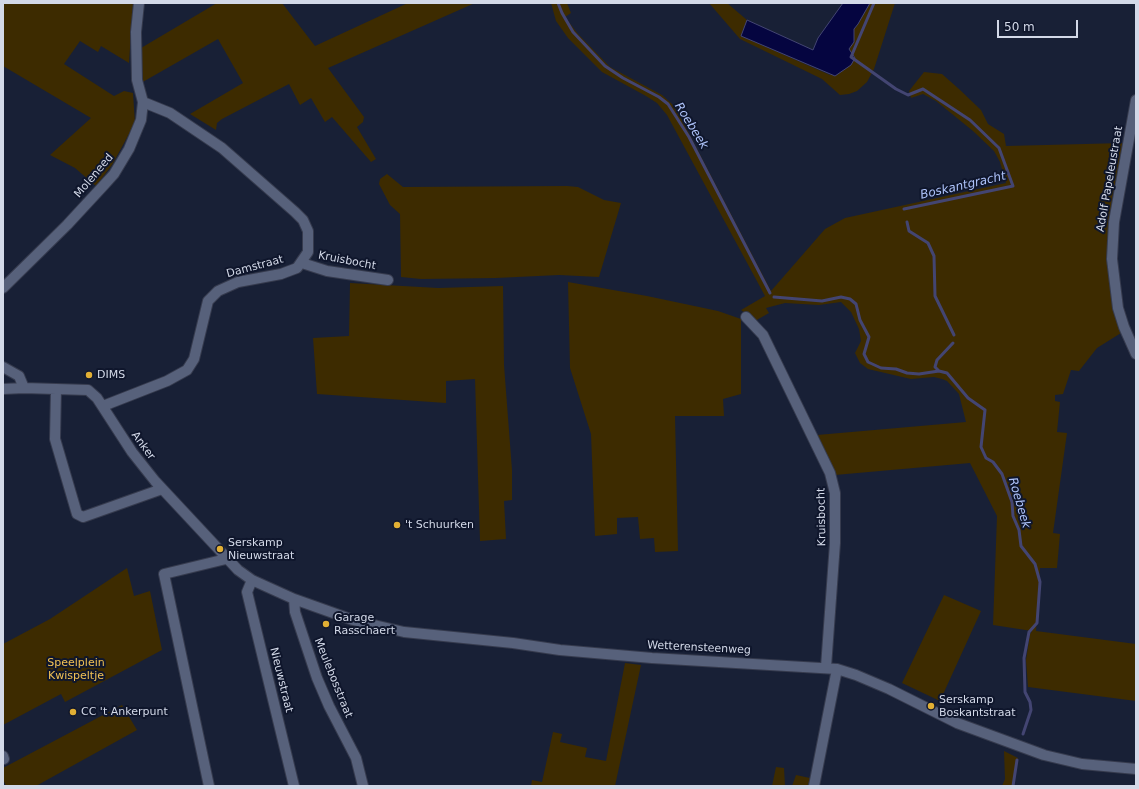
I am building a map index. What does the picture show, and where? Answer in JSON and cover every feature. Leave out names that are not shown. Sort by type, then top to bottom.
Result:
[{"type":"street","name":"Moleneed","points":[[3,288],[67,226],[114,174],[129,150],[141,120],[143,102],[137,80],[136,32],[138,3]]},
{"type":"street","name":"Adolf Papeleustraat","points":[[1136,100],[1114,222],[1112,260],[1118,308],[1124,327],[1136,354]]},
{"type":"street","points":[[143,102],[170,113],[222,148],[303,220],[309,236],[308,252],[302,263]]},
{"type":"street","name":"Kruisbocht","points":[[302,263],[327,271],[388,280]]},
{"type":"street","name":"Damstraat","points":[[102,406],[167,381],[187,370],[194,359],[208,301],[218,291],[238,282],[281,274],[297,268],[302,263]]},
{"type":"street","name":"Kruisbocht","points":[[746,317],[763,335],[830,473],[835,493],[835,543],[826,667]]},
{"type":"street","points":[[3,366],[19,376],[24,388]]},
{"type":"street","name":"Anker","points":[[3,390],[24,388],[88,390],[102,406],[132,452],[162,489],[226,559],[252,580]]},
{"type":"street","points":[[56,389],[55,439],[78,514],[83,517],[162,489]]},
{"type":"street","points":[[209,786],[164,574],[226,559]]},
{"type":"street","name":"Wetterensteenweg","points":[[252,580],[294,599],[353,620],[404,632],[652,658],[826,667],[837,669],[856,675],[889,689],[957,723],[1044,754],[1082,764],[1136,769]]},
{"type":"street","name":"Nieuwstraat","points":[[252,580],[247,592],[294,786]]},
{"type":"street","name":"Meulebosstraat","points":[[294,599],[295,612],[317,678],[329,706],[356,758],[363,786]]},
{"type":"street","points":[[814,786],[837,669]]},
{"type":"green space","points":[[3,3],[133,3],[129,63],[101,46],[98,52],[80,41],[64,64],[114,96],[124,91],[133,93],[135,123],[112,165],[96,186],[75,168],[50,155],[91,118],[3,66]]},
{"type":"green space","points":[[217,3],[282,3],[315,46],[408,3],[475,3],[328,68],[364,117],[363,122],[357,127],[376,159],[371,162],[332,117],[325,122],[311,98],[300,105],[289,84],[222,119],[217,123],[216,130],[190,114],[243,83],[218,39],[141,83],[141,48]]},
{"type":"green space","points":[[551,3],[567,3],[571,13],[565,17],[578,34],[610,67],[662,95],[672,104],[683,122],[771,291],[825,229],[845,218],[1006,183],[1000,162],[994,151],[973,131],[936,101],[923,94],[911,98],[909,91],[924,72],[942,74],[959,89],[981,110],[988,124],[1004,134],[1006,146],[1124,143],[1112,199],[1107,260],[1113,308],[1121,333],[1097,348],[1079,371],[1071,370],[1063,394],[1055,395],[1055,401],[1060,402],[1057,432],[1067,433],[1053,533],[1060,534],[1057,568],[1040,568],[1036,631],[1136,644],[1136,701],[1028,687],[1026,660],[1030,634],[1032,631],[993,625],[997,516],[970,463],[835,475],[817,435],[966,422],[959,394],[947,381],[942,379],[934,377],[911,379],[868,369],[860,363],[855,353],[861,341],[859,329],[851,312],[841,302],[819,305],[785,303],[766,308],[769,313],[755,321],[741,310],[765,296],[667,115],[657,103],[602,72],[568,38],[556,21]]},
{"type":"green space","points":[[709,3],[727,3],[747,20],[741,36],[830,75],[854,42],[854,29],[870,3],[895,3],[874,69],[867,82],[857,91],[840,95],[822,79],[740,39]]},
{"type":"green space","points":[[387,174],[403,187],[567,186],[578,187],[604,200],[621,203],[599,277],[559,275],[421,279],[401,277],[400,214],[390,205],[379,184],[380,179]]},
{"type":"green space","points":[[568,282],[647,296],[718,311],[741,319],[741,394],[723,399],[724,416],[675,416],[678,551],[655,552],[654,538],[640,539],[638,517],[617,518],[617,534],[595,536],[591,434],[570,368]]},
{"type":"green space","points":[[350,283],[438,288],[503,286],[504,365],[512,470],[512,500],[504,501],[506,539],[480,541],[475,379],[446,381],[446,403],[317,394],[313,338],[349,336]]},
{"type":"green space","name":"Speelplein Kwispeltje","points":[[127,568],[134,596],[150,591],[162,650],[65,702],[61,694],[3,725],[3,644],[50,619]]},
{"type":"green space","points":[[944,595],[981,611],[940,701],[902,683]]},
{"type":"green space","points":[[625,663],[641,665],[615,786],[531,786],[532,780],[542,782],[553,732],[562,734],[560,742],[587,748],[585,757],[606,761]]},
{"type":"green space","points":[[122,705],[137,730],[36,786],[6,786],[3,779],[3,768]]},
{"type":"green space","points":[[1004,751],[1018,758],[1013,786],[1002,786],[1005,779]]},
{"type":"green space","points":[[776,767],[784,768],[785,786],[772,786]]},
{"type":"green space","points":[[796,775],[810,778],[808,786],[792,786]]},
{"type":"shaded area","points":[[843,3],[870,3],[854,29],[854,42],[849,49],[855,58],[851,65],[835,76],[741,36],[747,20],[813,50],[818,38]]},
{"type":"waterway","name":"Roebeek","points":[[558,3],[573,32],[605,66],[623,78],[659,97],[668,104],[689,137],[770,293]]},
{"type":"waterway","name":"Boskantgracht","points":[[874,3],[851,57],[896,89],[908,95],[923,89],[970,120],[999,148],[1013,186],[904,209]]},
{"type":"waterway","name":"Boskantgracht","points":[[907,222],[909,231],[928,243],[934,256],[935,296],[954,335]]},
{"type":"waterway","name":"Roebeek","points":[[774,297],[822,301],[841,297],[850,299],[856,304],[860,320],[869,337],[864,354],[868,362],[881,368],[896,369],[907,373],[919,374],[939,371],[947,373],[968,398],[985,410],[981,447],[986,458],[993,462],[1002,474],[1012,502],[1013,516],[1019,530],[1021,546],[1035,564],[1040,582],[1037,623],[1029,632],[1024,658],[1025,692],[1030,702],[1031,710],[1023,734]]},
{"type":"waterway","name":"Boskantgracht","points":[[939,371],[935,367],[937,360],[953,343]]},
{"type":"waterway","name":"Roebeek","points":[[1013,786],[1017,760]]},
{"type":"place","name":"DIMS","points":[[89,375]]},
{"type":"place","name":"'t Schuurken","points":[[397,525]]},
{"type":"place","name":"Serskamp Nieuwstraat","points":[[220,549]]},
{"type":"place","name":"Garage Rasschaert","points":[[326,624]]},
{"type":"place","name":"Serskamp Boskantstraat","points":[[931,706]]},
{"type":"place","name":"CC 't Ankerpunt","points":[[73,712]]}]
